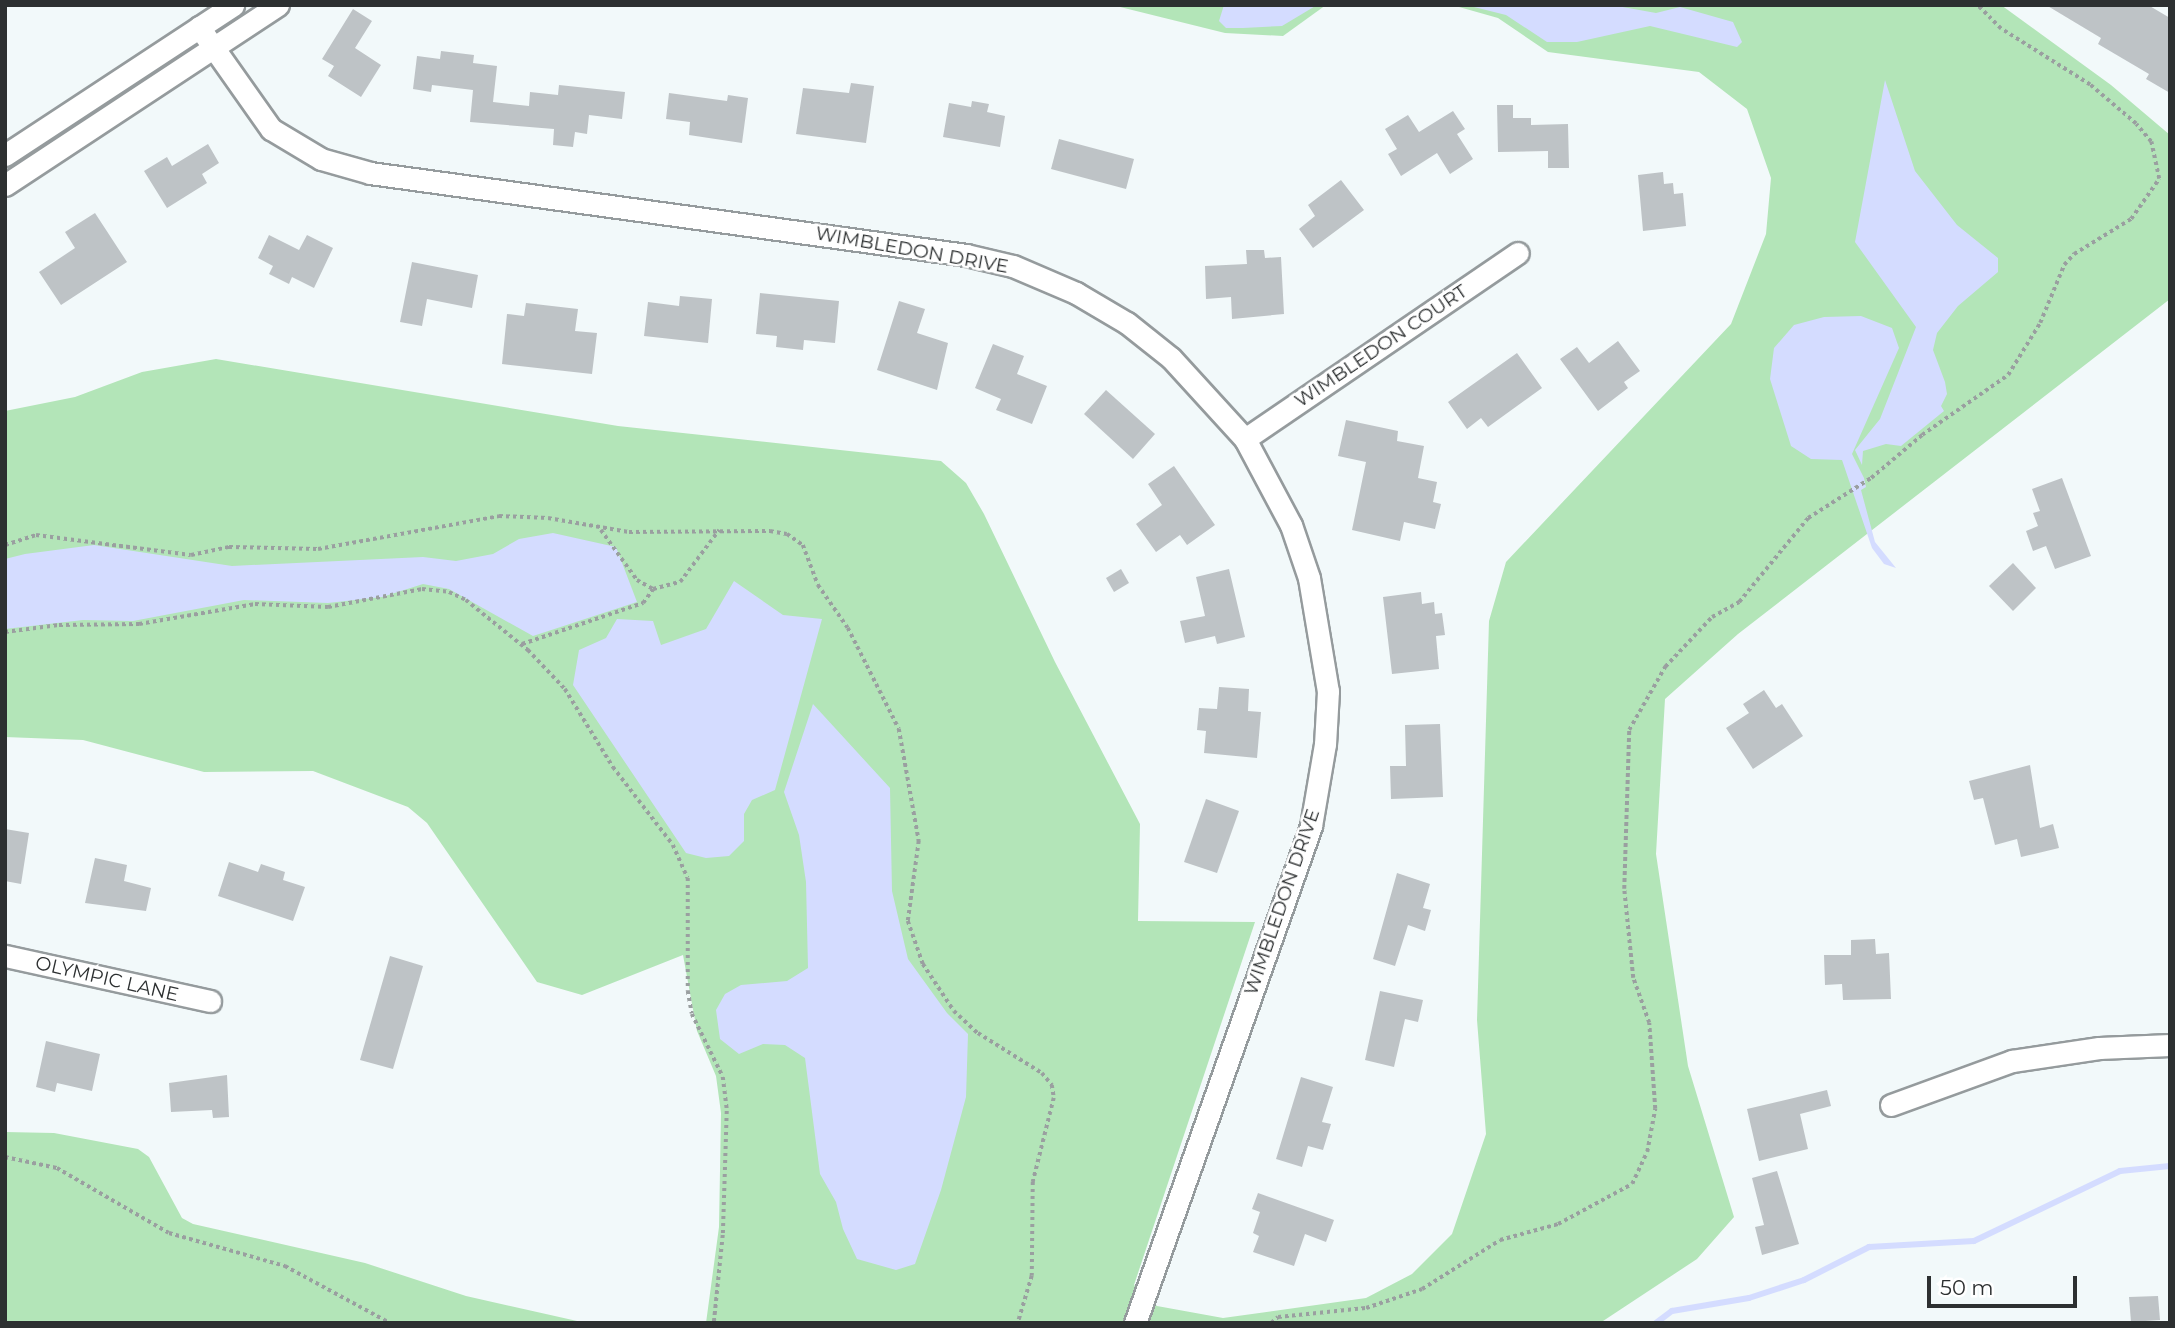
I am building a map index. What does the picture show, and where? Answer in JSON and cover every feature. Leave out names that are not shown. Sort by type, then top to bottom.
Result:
[{"type":"street","points":[[5,155],[233,5]]},
{"type":"street","points":[[5,184],[278,5]]},
{"type":"street","name":"WIMBLEDON DRIVE","points":[[199,27],[271,129],[321,159],[370,173],[953,253],[1013,266],[1076,293],[1127,323],[1171,358],[1245,439],[1291,525],[1309,578],[1328,691],[1325,744],[1311,826],[1135,1323]]},
{"type":"street","name":"WIMBLEDON COURT","points":[[1245,439],[1518,253]]},
{"type":"street","name":"OLYMPIC LANE","points":[[5,956],[210,1001]]},
{"type":"street","points":[[1891,1105],[2012,1061],[2099,1048],[2170,1045]]},
{"type":"path","points":[[1271,1323],[1278,1317],[1366,1308],[1422,1289],[1500,1240],[1558,1224],[1632,1184],[1647,1152],[1655,1108],[1649,1023],[1633,978],[1624,889],[1629,730],[1665,667],[1690,637],[1712,617],[1739,602],[1808,518],[1840,495],[1871,478],[1922,435],[2008,375],[2040,323],[2064,265],[2074,254],[2131,219],[2160,179],[2151,142],[2136,124],[2090,85],[2001,29],[1977,5]]},
{"type":"path","points":[[5,545],[36,536],[191,555],[229,547],[318,549],[499,516],[548,519],[600,529],[663,534],[719,530],[788,534],[803,545],[818,585],[848,628],[900,729],[919,841],[908,921],[923,964],[964,1021],[1042,1073],[1052,1085],[1054,1098],[1032,1182],[1032,1276],[1018,1323]]},
{"type":"path","points":[[600,529],[637,580],[653,589]]},
{"type":"path","points":[[522,644],[643,603],[653,589],[680,582],[719,530]]},
{"type":"path","points":[[5,632],[59,625],[139,624],[241,606],[328,607],[422,589],[466,600],[522,644],[565,689],[613,767],[673,845],[688,877],[688,990],[692,1014],[723,1077],[727,1111],[723,1236],[714,1323]]},
{"type":"path","points":[[5,1157],[57,1168],[169,1233],[285,1265],[390,1323]]},
{"type":"green space","points":[[1112,5],[1326,5],[1283,36],[1225,33]]},
{"type":"green space","points":[[1452,5],[2001,5],[2111,85],[2170,135],[2170,299],[1738,634],[1665,699],[1656,854],[1688,1066],[1734,1217],[1697,1259],[1600,1323],[706,1323],[719,1227],[721,1113],[716,1076],[697,1031],[683,955],[582,995],[537,982],[427,823],[408,807],[313,771],[204,772],[83,740],[5,737],[5,411],[75,397],[142,372],[216,359],[618,426],[941,461],[966,483],[984,514],[1055,662],[1140,824],[1138,921],[1255,922],[1134,1285],[1157,1306],[1223,1318],[1366,1298],[1412,1274],[1452,1234],[1486,1134],[1477,1020],[1489,621],[1506,562],[1731,324],[1766,234],[1771,178],[1747,109],[1699,72],[1548,52],[1498,18]]},
{"type":"green space","points":[[5,1132],[54,1133],[138,1149],[149,1157],[182,1218],[193,1224],[365,1263],[466,1296],[586,1323],[5,1323]]},
{"type":"water","points":[[1224,5],[1317,5],[1282,26],[1226,28],[1219,21]]},
{"type":"water","points":[[1466,5],[1617,6],[1656,13],[1680,7],[1733,22],[1742,42],[1737,47],[1650,26],[1577,42],[1547,42],[1506,15]]},
{"type":"water","points":[[1885,80],[1915,171],[1957,225],[1998,258],[1998,272],[1958,306],[1937,333],[1933,350],[1945,382],[1947,394],[1941,406],[1944,411],[1901,446],[1886,444],[1863,451],[1862,465],[1855,450],[1880,419],[1916,327],[1855,242]]},
{"type":"water","points":[[1861,316],[1892,328],[1899,348],[1852,454],[1864,478],[1866,487],[1861,490],[1875,542],[1896,568],[1884,564],[1872,548],[1842,460],[1811,459],[1791,446],[1770,379],[1774,348],[1794,325],[1824,317]]},
{"type":"water","points":[[553,533],[616,547],[637,602],[533,636],[449,589],[423,584],[382,597],[328,603],[244,600],[133,621],[83,620],[5,629],[5,559],[25,554],[94,545],[232,566],[423,557],[456,561],[493,554],[519,539]]},
{"type":"water","points":[[734,581],[783,615],[822,619],[775,790],[752,800],[744,814],[744,841],[729,856],[706,858],[686,853],[573,685],[579,650],[606,638],[617,619],[653,621],[661,645],[706,629]]},
{"type":"water","points":[[813,704],[890,788],[892,891],[908,959],[947,1013],[968,1034],[966,1097],[941,1190],[915,1264],[896,1270],[857,1259],[843,1229],[836,1202],[820,1174],[805,1058],[785,1045],[763,1044],[739,1054],[720,1039],[716,1010],[725,994],[741,985],[787,981],[808,968],[806,882],[799,835],[784,792]]},
{"type":"building","points":[[2046,5],[2148,5],[2170,18],[2170,93],[2146,79],[2149,74],[2098,44],[2101,38]]},
{"type":"building","points":[[353,9],[372,21],[355,48],[381,65],[361,97],[328,76],[334,66],[322,59]]},
{"type":"building","points":[[441,51],[474,55],[473,63],[497,66],[493,102],[529,106],[530,92],[558,95],[559,85],[625,92],[622,119],[589,115],[587,134],[575,132],[573,147],[553,145],[554,129],[470,122],[473,90],[432,85],[431,92],[413,89],[417,56],[440,59]]},
{"type":"building","points":[[851,83],[874,86],[866,143],[796,134],[803,88],[849,93]]},
{"type":"building","points":[[669,93],[727,101],[728,95],[748,98],[742,143],[689,135],[690,122],[666,119]]},
{"type":"building","points":[[972,101],[989,104],[987,112],[1005,116],[1000,147],[943,137],[949,103],[971,107]]},
{"type":"building","points":[[1497,105],[1513,105],[1513,118],[1531,118],[1531,125],[1568,124],[1569,168],[1548,168],[1548,151],[1498,152]]},
{"type":"building","points":[[1453,111],[1465,129],[1457,134],[1473,159],[1450,174],[1437,153],[1401,176],[1388,154],[1397,149],[1385,129],[1408,115],[1419,132]]},
{"type":"building","points":[[1059,139],[1134,159],[1126,189],[1051,169]]},
{"type":"building","points":[[208,144],[219,163],[202,174],[207,183],[167,208],[144,171],[167,157],[172,166]]},
{"type":"building","points":[[1663,172],[1664,184],[1673,183],[1674,194],[1683,193],[1686,226],[1643,231],[1638,175]]},
{"type":"building","points":[[1341,180],[1364,210],[1313,248],[1299,229],[1315,216],[1308,205]]},
{"type":"building","points":[[95,213],[127,262],[61,305],[39,272],[75,248],[65,232]]},
{"type":"building","points":[[269,235],[299,250],[307,235],[333,248],[314,288],[292,277],[289,284],[269,274],[273,266],[258,258]]},
{"type":"building","points":[[1246,250],[1264,250],[1265,258],[1281,257],[1284,314],[1232,319],[1231,297],[1206,299],[1205,266],[1247,264]]},
{"type":"building","points":[[412,262],[478,275],[472,308],[427,299],[422,326],[400,322]]},
{"type":"building","points":[[760,293],[839,301],[835,343],[804,340],[803,350],[776,347],[777,336],[756,334]]},
{"type":"building","points":[[680,296],[712,299],[708,343],[644,336],[648,302],[679,306]]},
{"type":"building","points":[[899,301],[925,309],[917,333],[948,343],[937,390],[877,370]]},
{"type":"building","points":[[526,303],[578,309],[575,331],[597,333],[592,374],[502,364],[507,314],[524,316]]},
{"type":"building","points":[[1618,341],[1640,371],[1624,382],[1628,388],[1598,411],[1560,359],[1577,347],[1589,363]]},
{"type":"building","points":[[993,344],[1024,356],[1017,374],[1047,386],[1032,424],[996,410],[1001,399],[975,388]]},
{"type":"building","points":[[1517,353],[1542,388],[1488,427],[1481,418],[1467,429],[1448,402]]},
{"type":"building","points":[[1106,390],[1155,434],[1133,459],[1084,414]]},
{"type":"building","points":[[1346,420],[1398,431],[1397,441],[1424,446],[1418,478],[1437,482],[1433,502],[1441,504],[1435,529],[1404,522],[1400,541],[1352,530],[1366,462],[1338,456]]},
{"type":"building","points":[[1174,466],[1215,525],[1187,545],[1180,535],[1156,552],[1136,524],[1162,505],[1148,484]]},
{"type":"building","points":[[2062,478],[2091,556],[2055,569],[2046,546],[2033,551],[2026,531],[2038,526],[2033,513],[2040,511],[2032,489]]},
{"type":"building","points":[[2013,563],[2036,588],[2013,611],[1989,586]]},
{"type":"building","points":[[1121,569],[1129,583],[1114,592],[1106,578]]},
{"type":"building","points":[[1229,569],[1245,637],[1217,644],[1215,636],[1185,643],[1180,621],[1205,616],[1196,577]]},
{"type":"building","points":[[1421,592],[1422,604],[1434,602],[1435,614],[1442,613],[1445,635],[1436,636],[1439,669],[1392,674],[1383,597]]},
{"type":"building","points":[[1219,687],[1249,689],[1248,711],[1261,712],[1257,758],[1204,753],[1206,731],[1197,730],[1199,708],[1217,709]]},
{"type":"building","points":[[1764,690],[1776,708],[1782,704],[1803,736],[1753,769],[1726,728],[1749,713],[1743,704]]},
{"type":"building","points":[[1440,724],[1443,797],[1391,799],[1390,766],[1406,766],[1405,725]]},
{"type":"building","points":[[2030,765],[2040,828],[2053,824],[2059,848],[2021,857],[2017,839],[1995,845],[1983,798],[1974,800],[1969,781]]},
{"type":"building","points":[[1206,799],[1239,811],[1217,873],[1184,862]]},
{"type":"building","points":[[5,829],[29,833],[21,884],[5,881]]},
{"type":"building","points":[[95,858],[127,865],[124,881],[151,888],[146,911],[85,903]]},
{"type":"building","points":[[229,862],[258,872],[261,864],[285,872],[283,880],[305,887],[293,921],[218,896]]},
{"type":"building","points":[[1397,873],[1430,884],[1423,908],[1431,910],[1425,931],[1408,925],[1395,966],[1373,959]]},
{"type":"building","points":[[1875,939],[1876,954],[1889,953],[1891,999],[1843,1000],[1842,984],[1825,985],[1824,955],[1851,955],[1851,940]]},
{"type":"building","points":[[390,956],[423,966],[393,1069],[360,1060]]},
{"type":"building","points":[[1380,991],[1423,1000],[1418,1022],[1405,1019],[1394,1067],[1365,1060]]},
{"type":"building","points":[[46,1041],[100,1054],[92,1091],[57,1083],[55,1092],[36,1087]]},
{"type":"building","points":[[227,1075],[229,1117],[213,1118],[212,1110],[171,1112],[169,1083]]},
{"type":"building","points":[[1301,1077],[1333,1087],[1322,1122],[1331,1124],[1323,1150],[1308,1146],[1302,1167],[1276,1159]]},
{"type":"building","points":[[1827,1090],[1831,1106],[1800,1114],[1808,1149],[1759,1161],[1747,1109]]},
{"type":"building","points":[[1777,1171],[1799,1244],[1762,1255],[1755,1227],[1764,1225],[1752,1178]]},
{"type":"building","points":[[1258,1193],[1334,1220],[1326,1242],[1305,1234],[1294,1266],[1253,1252],[1259,1236],[1253,1233],[1260,1212],[1252,1209]]},
{"type":"building","points":[[2158,1296],[2160,1320],[2131,1322],[2129,1297]]},
{"type":"waterway","points":[[1656,1323],[1672,1311],[1749,1298],[1804,1280],[1869,1247],[1974,1241],[2120,1171],[2170,1166]]}]
